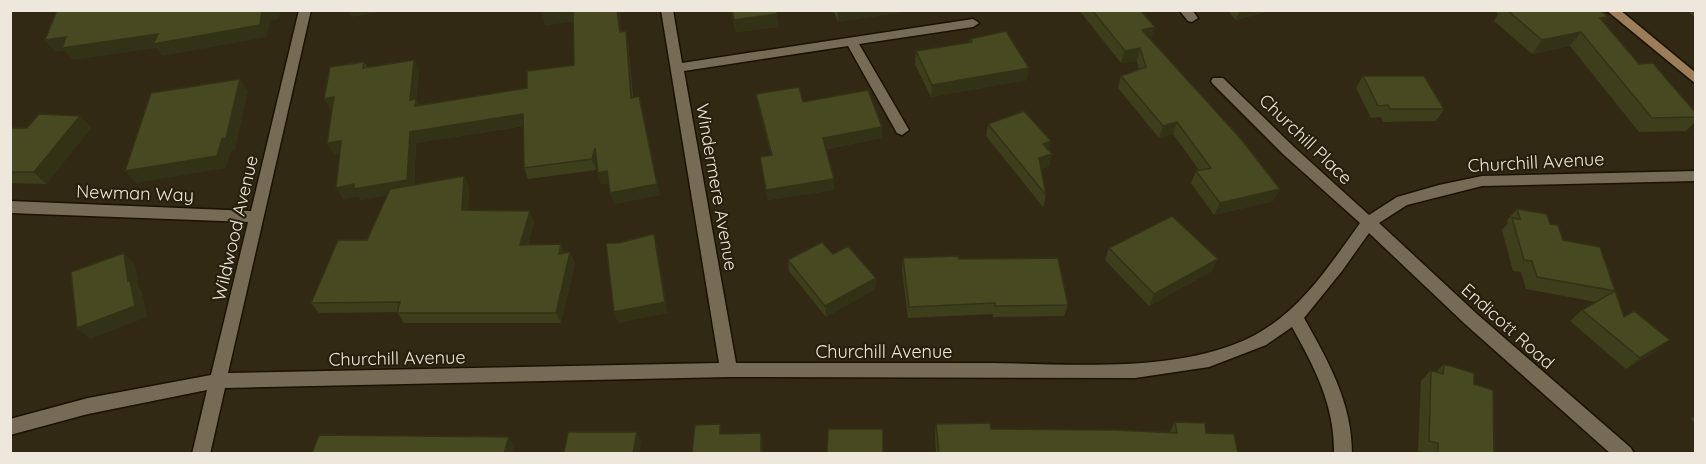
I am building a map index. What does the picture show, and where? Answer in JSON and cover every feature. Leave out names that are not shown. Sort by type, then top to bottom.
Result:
[{"type":"street","name":"Wildwood Avenue","points":[[201,453],[305,10]]},
{"type":"street","name":"Windermere Avenue","points":[[667,10],[729,370]]},
{"type":"street","points":[[1612,10],[1695,80]]},
{"type":"street","points":[[677,68],[973,23]]},
{"type":"street","points":[[851,41],[902,130]]},
{"type":"street","name":"Churchill Place","points":[[1218,81],[1288,151],[1368,223]]},
{"type":"street","name":"Churchill Avenue","points":[[10,427],[62,410],[136,394],[218,381],[729,370],[1135,371],[1209,360],[1260,340],[1295,317],[1368,223],[1402,201],[1482,181],[1695,176]]},
{"type":"street","name":"Newman Way","points":[[10,207],[258,217]]},
{"type":"street","name":"Endicott Road","points":[[1368,223],[1510,354],[1625,453]]},
{"type":"street","points":[[1295,317],[1332,385],[1345,435],[1343,453]]},
{"type":"building","points":[[57,10],[262,10],[260,25],[153,44],[158,34],[62,48],[66,37],[45,40]]},
{"type":"building","points":[[542,10],[565,10],[542,13]]},
{"type":"building","points":[[573,10],[617,10],[620,32],[626,31],[631,98],[639,96],[657,184],[610,193],[607,171],[598,173],[595,148],[592,159],[524,168],[523,114],[410,132],[407,180],[354,189],[354,184],[336,188],[341,141],[327,143],[334,97],[324,99],[330,67],[364,62],[363,68],[414,60],[410,100],[416,99],[415,106],[527,88],[527,71],[574,65]]},
{"type":"building","points":[[732,10],[776,10],[777,14],[734,20]]},
{"type":"building","points":[[1092,10],[1140,10],[1155,27],[1142,30],[1241,139],[1280,189],[1220,203],[1196,171],[1211,168],[1177,122],[1163,126],[1121,76],[1146,67],[1140,48],[1125,51]]},
{"type":"building","points":[[1507,10],[1600,10],[1608,17],[1600,18],[1639,64],[1653,63],[1695,112],[1695,117],[1652,118],[1581,32],[1542,40]]},
{"type":"building","points":[[1006,31],[1029,68],[932,85],[916,51],[972,42],[970,39]]},
{"type":"building","points":[[1363,76],[1424,76],[1444,109],[1390,109],[1388,105],[1378,106]]},
{"type":"building","points":[[240,79],[226,138],[222,139],[217,156],[125,171],[151,93]]},
{"type":"building","points":[[799,87],[803,102],[868,90],[882,127],[823,138],[834,179],[766,190],[760,157],[772,155],[756,94]]},
{"type":"building","points":[[1024,111],[1051,141],[1043,144],[1052,154],[1039,158],[1046,195],[988,124]]},
{"type":"building","points":[[39,114],[80,116],[34,172],[10,172],[10,128],[27,128]]},
{"type":"building","points":[[464,176],[462,210],[530,211],[520,245],[561,244],[559,254],[570,252],[556,313],[397,313],[400,302],[311,303],[338,240],[367,240],[390,189]]},
{"type":"building","points":[[1517,209],[1547,214],[1550,224],[1558,225],[1563,240],[1600,247],[1624,317],[1634,311],[1670,340],[1640,358],[1582,310],[1615,291],[1537,277],[1532,261],[1524,260],[1512,218],[1520,219]]},
{"type":"building","points":[[1172,216],[1218,259],[1154,294],[1109,248]]},
{"type":"building","points":[[654,234],[665,302],[614,312],[606,243],[618,243]]},
{"type":"building","points":[[822,242],[833,254],[848,246],[876,278],[825,306],[788,260]]},
{"type":"building","points":[[124,253],[135,306],[77,328],[71,272]]},
{"type":"building","points":[[958,256],[959,259],[1058,258],[1068,305],[995,306],[995,303],[909,307],[903,258]]},
{"type":"building","points":[[1444,364],[1474,373],[1474,384],[1493,390],[1494,453],[1438,453],[1438,443],[1429,441],[1431,370],[1443,374]]},
{"type":"building","points":[[1175,422],[1205,423],[1206,433],[1234,434],[1238,453],[939,453],[936,424],[990,423],[991,429],[1177,433]]},
{"type":"building","points":[[720,424],[720,434],[761,433],[761,453],[692,453],[695,425]]},
{"type":"building","points":[[828,429],[883,429],[883,453],[827,453]]},
{"type":"building","points":[[568,432],[637,432],[633,453],[564,453]]},
{"type":"building","points":[[319,435],[509,437],[504,453],[312,453]]}]
